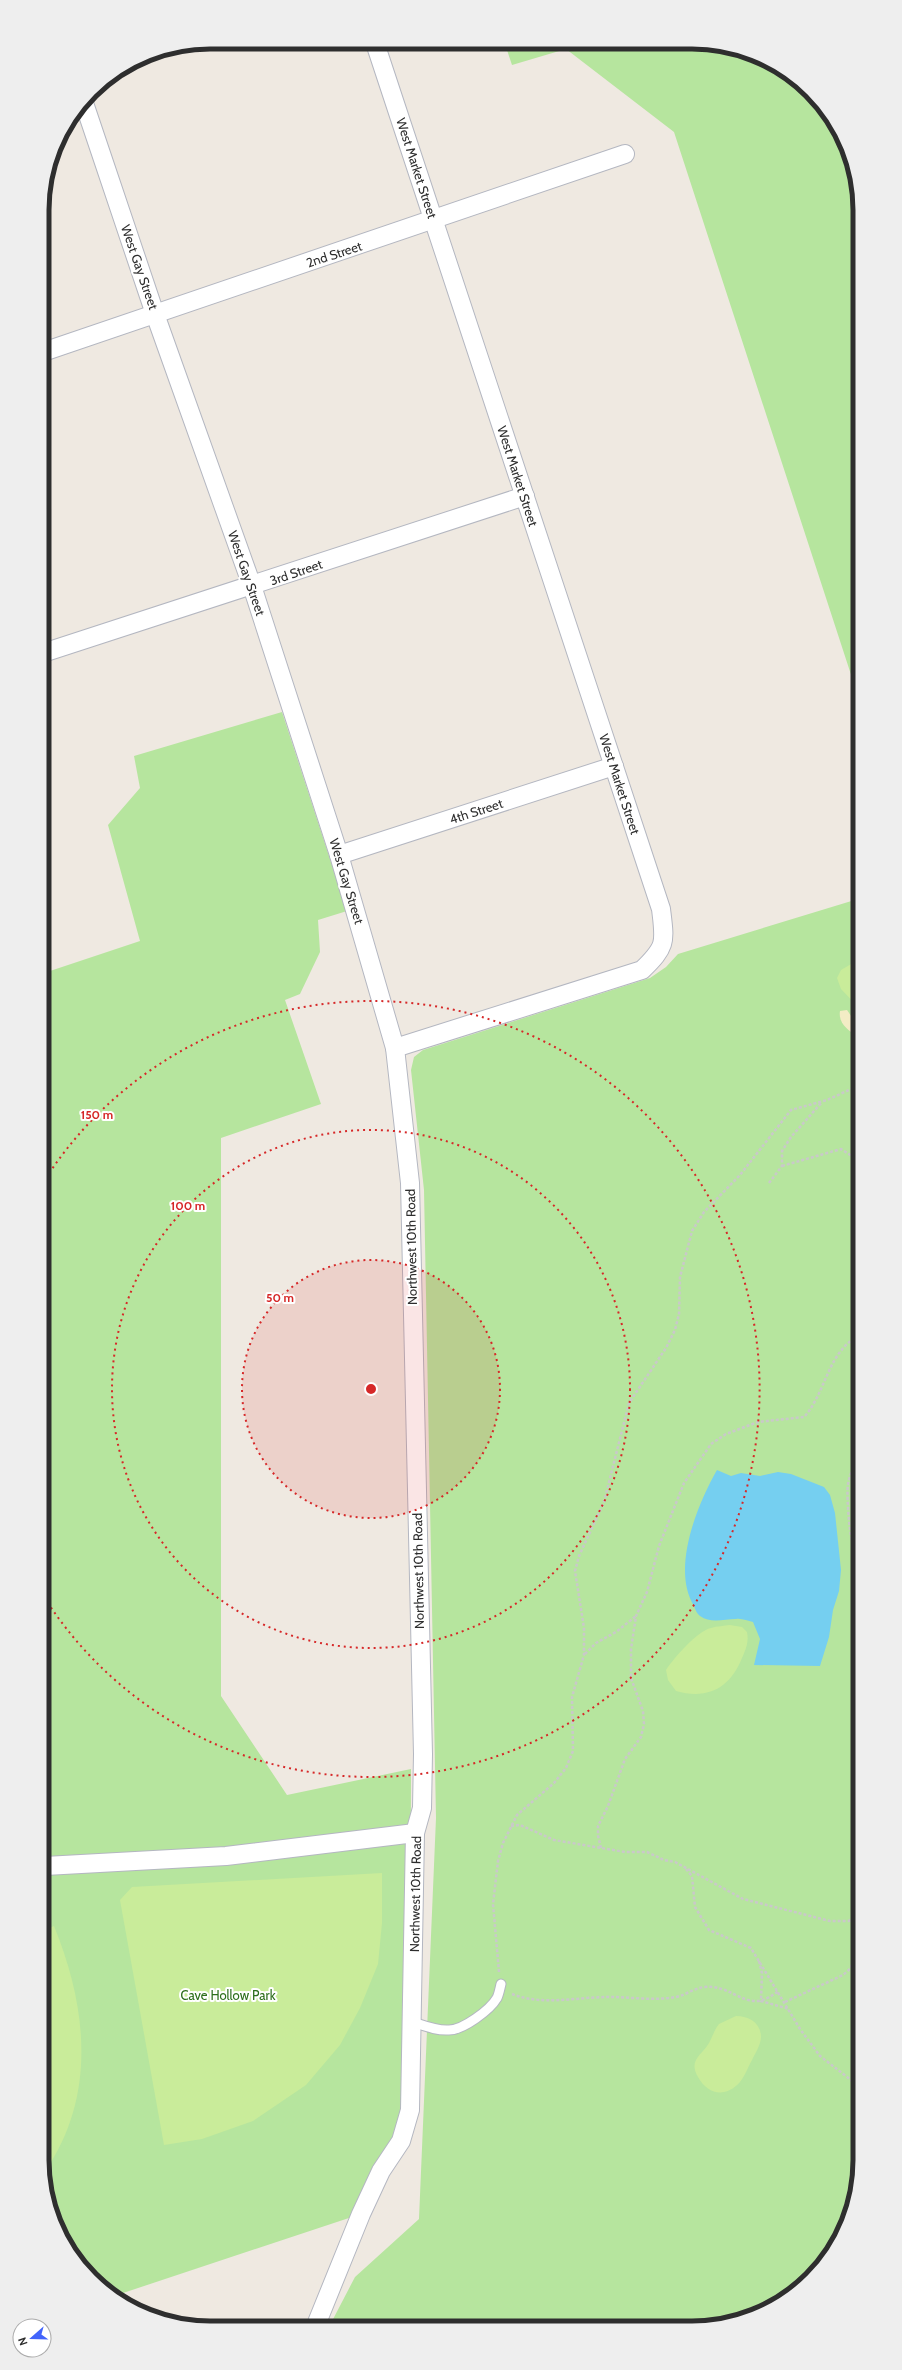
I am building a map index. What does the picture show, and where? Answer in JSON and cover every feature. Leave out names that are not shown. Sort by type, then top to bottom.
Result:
[{"type":"street","name":"West Market Street","points":[[377,49],[661,909],[664,934],[661,952],[642,970],[395,1048]]},
{"type":"street","name":"West Gay Street","points":[[86,108],[155,314],[252,586],[339,855],[395,1048]]},
{"type":"street","name":"2nd Street","points":[[49,350],[434,221],[625,154]]},
{"type":"street","name":"3rd Street","points":[[49,651],[525,496]]},
{"type":"street","name":"4th Street","points":[[339,855],[614,766]]},
{"type":"street","name":"Northwest 10th Road","points":[[318,2321],[333,2288],[361,2214],[381,2171],[401,2141],[410,2110],[411,2094],[414,1833],[422,1808],[423,1754],[410,1199],[395,1048]]},
{"type":"street","points":[[49,1866],[226,1856],[414,1833]]},
{"type":"lane","points":[[413,2022],[441,2030],[452,2030],[465,2025],[490,2009],[498,1997],[501,1984]]},
{"type":"path","points":[[789,2009],[761,2001],[756,2002],[722,1987],[705,1987],[678,1997],[663,1998],[607,1997],[579,2000],[522,1998],[512,1994],[501,1984],[493,1904],[498,1861],[503,1843],[511,1826],[517,1815],[554,1783],[566,1768],[573,1751],[572,1697],[584,1655],[584,1628],[576,1571],[579,1556],[604,1502],[629,1403],[666,1348],[675,1330],[679,1314],[680,1277],[692,1231],[704,1212],[740,1175],[791,1110],[822,1102],[853,1088]]},
{"type":"path","points":[[782,1166],[782,1151],[791,1137],[822,1102]]},
{"type":"path","points":[[769,1183],[782,1166],[841,1149],[853,1157]]},
{"type":"path","points":[[601,1848],[598,1836],[598,1826],[608,1806],[625,1759],[641,1737],[644,1724],[643,1711],[631,1678],[631,1649],[636,1616],[647,1592],[659,1546],[682,1490],[698,1461],[711,1444],[726,1434],[758,1422],[804,1417],[814,1407],[832,1364],[853,1339]]},
{"type":"path","points":[[853,1470],[848,1483],[847,1498],[853,1543]]},
{"type":"path","points":[[584,1655],[596,1643],[616,1632],[636,1616]]},
{"type":"path","points":[[511,1826],[520,1825],[554,1840],[625,1852],[647,1852],[686,1868],[743,1899],[830,1921],[853,1920]]},
{"type":"path","points":[[686,1868],[692,1876],[695,1907],[709,1930],[751,1948],[820,2056],[853,2082]]},
{"type":"path","points":[[758,1958],[762,1973],[761,2001]]},
{"type":"path","points":[[785,2002],[843,1975],[851,1968],[853,1959]]},
{"type":"path","points":[[761,2001],[779,1991]]},
{"type":"green space","points":[[507,49],[566,49],[512,65]]},
{"type":"green space","points":[[566,49],[703,49],[734,54],[754,61],[782,76],[806,96],[826,120],[841,148],[848,168],[853,199],[853,681],[674,132]]},
{"type":"green space","name":"Cave Hollow Park","points":[[282,712],[347,911],[318,920],[320,952],[300,994],[285,1000],[321,1104],[221,1138],[221,1696],[287,1795],[411,1769],[410,2110],[361,2214],[120,2294],[96,2274],[76,2250],[61,2222],[54,2202],[49,2171],[49,971],[140,941],[108,825],[140,788],[134,756]]},
{"type":"green space","points":[[853,901],[853,2171],[848,2202],[841,2222],[826,2250],[806,2274],[782,2294],[754,2309],[734,2316],[703,2321],[332,2321],[355,2277],[419,2219],[436,1818],[424,1190],[411,1070],[414,1057],[423,1050],[650,978],[666,967],[678,954]]},
{"type":"green space","points":[[853,963],[853,1002],[841,989],[837,978],[841,970]]},
{"type":"green space","points":[[730,1625],[742,1627],[747,1632],[748,1639],[743,1655],[731,1677],[724,1684],[708,1692],[698,1694],[676,1691],[668,1680],[666,1670],[674,1659],[693,1639],[705,1630]]},
{"type":"green space","name":"Cave Hollow Park","points":[[382,1873],[382,1923],[378,1964],[360,2008],[340,2045],[306,2085],[253,2121],[202,2139],[164,2145],[120,1900],[132,1887]]},
{"type":"green space","points":[[54,1926],[74,1988],[79,2019],[81,2051],[79,2082],[73,2112],[62,2142],[49,2164],[49,2160],[49,1928]]},
{"type":"green space","points":[[736,2016],[745,2017],[757,2024],[761,2037],[760,2043],[745,2074],[735,2087],[723,2092],[712,2091],[702,2083],[698,2077],[695,2071],[695,2062],[709,2043],[719,2024]]},
{"type":"sand","points":[[847,1010],[853,1019],[853,1033],[842,1023],[840,1011]]},
{"type":"water","points":[[717,1470],[731,1476],[741,1473],[760,1476],[778,1472],[791,1474],[824,1487],[830,1495],[835,1513],[841,1570],[839,1591],[833,1610],[829,1637],[820,1666],[754,1665],[760,1639],[753,1622],[742,1619],[709,1620],[700,1616],[696,1611],[688,1591],[685,1574],[686,1556],[689,1537],[695,1519],[709,1484]]}]
